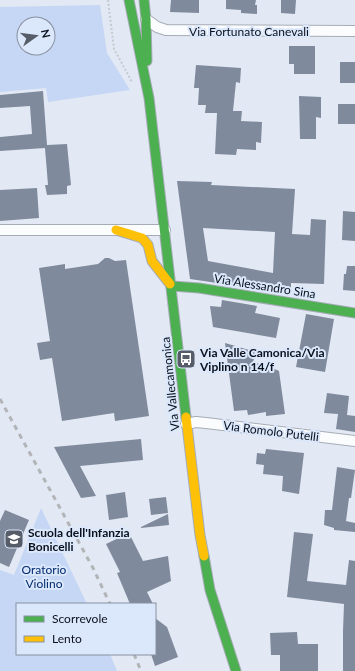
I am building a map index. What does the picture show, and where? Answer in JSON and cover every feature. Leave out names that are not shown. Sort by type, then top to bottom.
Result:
[{"type":"main road","name":"Via Vallecamonica","points":[[129,0],[148,90],[172,286],[196,508],[204,559],[210,590],[236,671]]},
{"type":"main road","name":"Via Vallecamonica","points":[[144,0],[148,90]]},
{"type":"main road","points":[[116,230],[142,238],[150,252],[152,261],[172,286]]},
{"type":"main road","name":"Via Alessandro Sina","points":[[172,286],[199,288],[355,313]]},
{"type":"street","name":"Via Fortunato Canevali","points":[[146,19],[157,27],[166,30],[355,31]]},
{"type":"street","points":[[0,230],[165,230]]},
{"type":"street","name":"Via Romolo Putelli","points":[[186,424],[196,422],[206,423],[355,441]]},
{"type":"green space","points":[[100,5],[107,53],[130,90],[48,102],[46,88],[0,92],[0,7]]},
{"type":"green space","name":"Oratorio Violino","points":[[41,508],[87,603],[16,603],[16,655],[110,655],[117,671],[0,671],[0,570],[14,575]]},
{"type":"building","points":[[171,0],[199,0],[199,13],[170,12]]},
{"type":"building","points":[[226,0],[256,0],[255,5],[257,5],[257,14],[241,13],[241,10],[226,9]]},
{"type":"building","points":[[281,0],[296,0],[295,14],[281,13]]},
{"type":"building","points":[[289,46],[315,46],[315,74],[294,74],[294,64],[289,64]]},
{"type":"building","points":[[340,62],[355,62],[355,83],[340,83]]},
{"type":"building","points":[[196,65],[241,68],[240,83],[236,82],[233,111],[242,111],[241,121],[262,122],[261,143],[256,142],[256,150],[237,149],[236,155],[215,154],[217,113],[205,113],[206,105],[198,105],[199,88],[194,88]]},
{"type":"building","points":[[43,91],[47,145],[67,144],[71,185],[67,186],[67,194],[47,195],[45,185],[48,185],[45,148],[0,151],[0,137],[32,134],[30,106],[0,108],[0,95]]},
{"type":"building","points":[[299,96],[321,97],[321,118],[316,117],[316,139],[300,139]]},
{"type":"building","points":[[338,104],[355,104],[355,124],[338,124]]},
{"type":"building","points":[[177,181],[212,182],[211,185],[295,189],[292,234],[310,235],[311,219],[326,220],[324,284],[291,283],[291,294],[190,279]],"holes":[[[203,228],[275,232],[273,273],[208,261]]]},
{"type":"building","points":[[37,188],[39,218],[0,221],[0,190]]},
{"type":"building","points":[[343,211],[355,212],[355,241],[342,240]]},
{"type":"building","points":[[105,258],[115,261],[126,260],[149,416],[115,421],[114,413],[62,421],[52,358],[40,360],[37,343],[50,341],[39,268],[65,264],[65,269],[98,264]]},
{"type":"building","points":[[347,266],[355,266],[355,291],[343,290],[344,274],[346,274]]},
{"type":"building","points":[[222,300],[257,306],[255,313],[280,318],[276,338],[213,327],[210,306],[221,307]]},
{"type":"building","points":[[306,314],[334,319],[325,372],[296,367]]},
{"type":"building","points":[[225,343],[256,352],[253,362],[279,371],[285,414],[266,416],[266,412],[248,415],[247,410],[234,411]]},
{"type":"building","points":[[327,393],[349,396],[347,415],[355,416],[355,432],[336,429],[338,414],[324,413]]},
{"type":"building","points":[[141,439],[143,460],[80,466],[96,496],[81,498],[54,447]]},
{"type":"building","points":[[266,449],[304,453],[299,494],[282,491],[283,476],[263,474],[264,465],[256,464],[257,453],[265,454]]},
{"type":"building","points":[[337,467],[355,470],[346,521],[355,523],[355,532],[334,530],[334,528],[324,525],[325,510],[332,510]]},
{"type":"building","points":[[125,492],[128,517],[109,520],[106,495]]},
{"type":"building","points":[[166,497],[168,513],[151,515],[149,499]]},
{"type":"building","points":[[5,510],[29,520],[9,567],[0,563],[0,521]]},
{"type":"building","points":[[168,514],[169,525],[141,528],[141,527]]},
{"type":"building","points":[[294,532],[313,534],[307,581],[346,585],[349,560],[355,561],[355,671],[343,671],[344,604],[287,597]]},
{"type":"building","points":[[129,533],[143,561],[168,556],[171,581],[147,592],[152,603],[130,603],[117,573],[120,572],[106,544]]},
{"type":"building","points":[[156,619],[167,627],[178,657],[155,666],[151,655],[156,655]]},
{"type":"building","points":[[297,632],[298,644],[318,644],[318,671],[280,671],[280,655],[271,655],[270,633]]},
{"type":"railway","points":[[0,399],[93,568],[110,603]]},
{"type":"railway","points":[[134,655],[141,671]]},
{"type":"traffic: fast","points":[[129,0],[149,98],[186,417]]},
{"type":"traffic: fast","points":[[144,0],[147,61]]},
{"type":"traffic: fast","points":[[172,286],[199,288],[355,313]]},
{"type":"traffic: fast","points":[[204,556],[210,590],[236,671]]},
{"type":"traffic: slow","points":[[116,230],[142,238],[148,245],[152,261],[170,284]]},
{"type":"traffic: slow","points":[[186,417],[200,535],[204,556]]},
{"type":"place","name":"Via Valle Camonica/Via Viplino n 14/f","points":[[186,359]]},
{"type":"place","name":"Scuola dell'Infanzia Bonicelli","points":[[14,539]]}]
